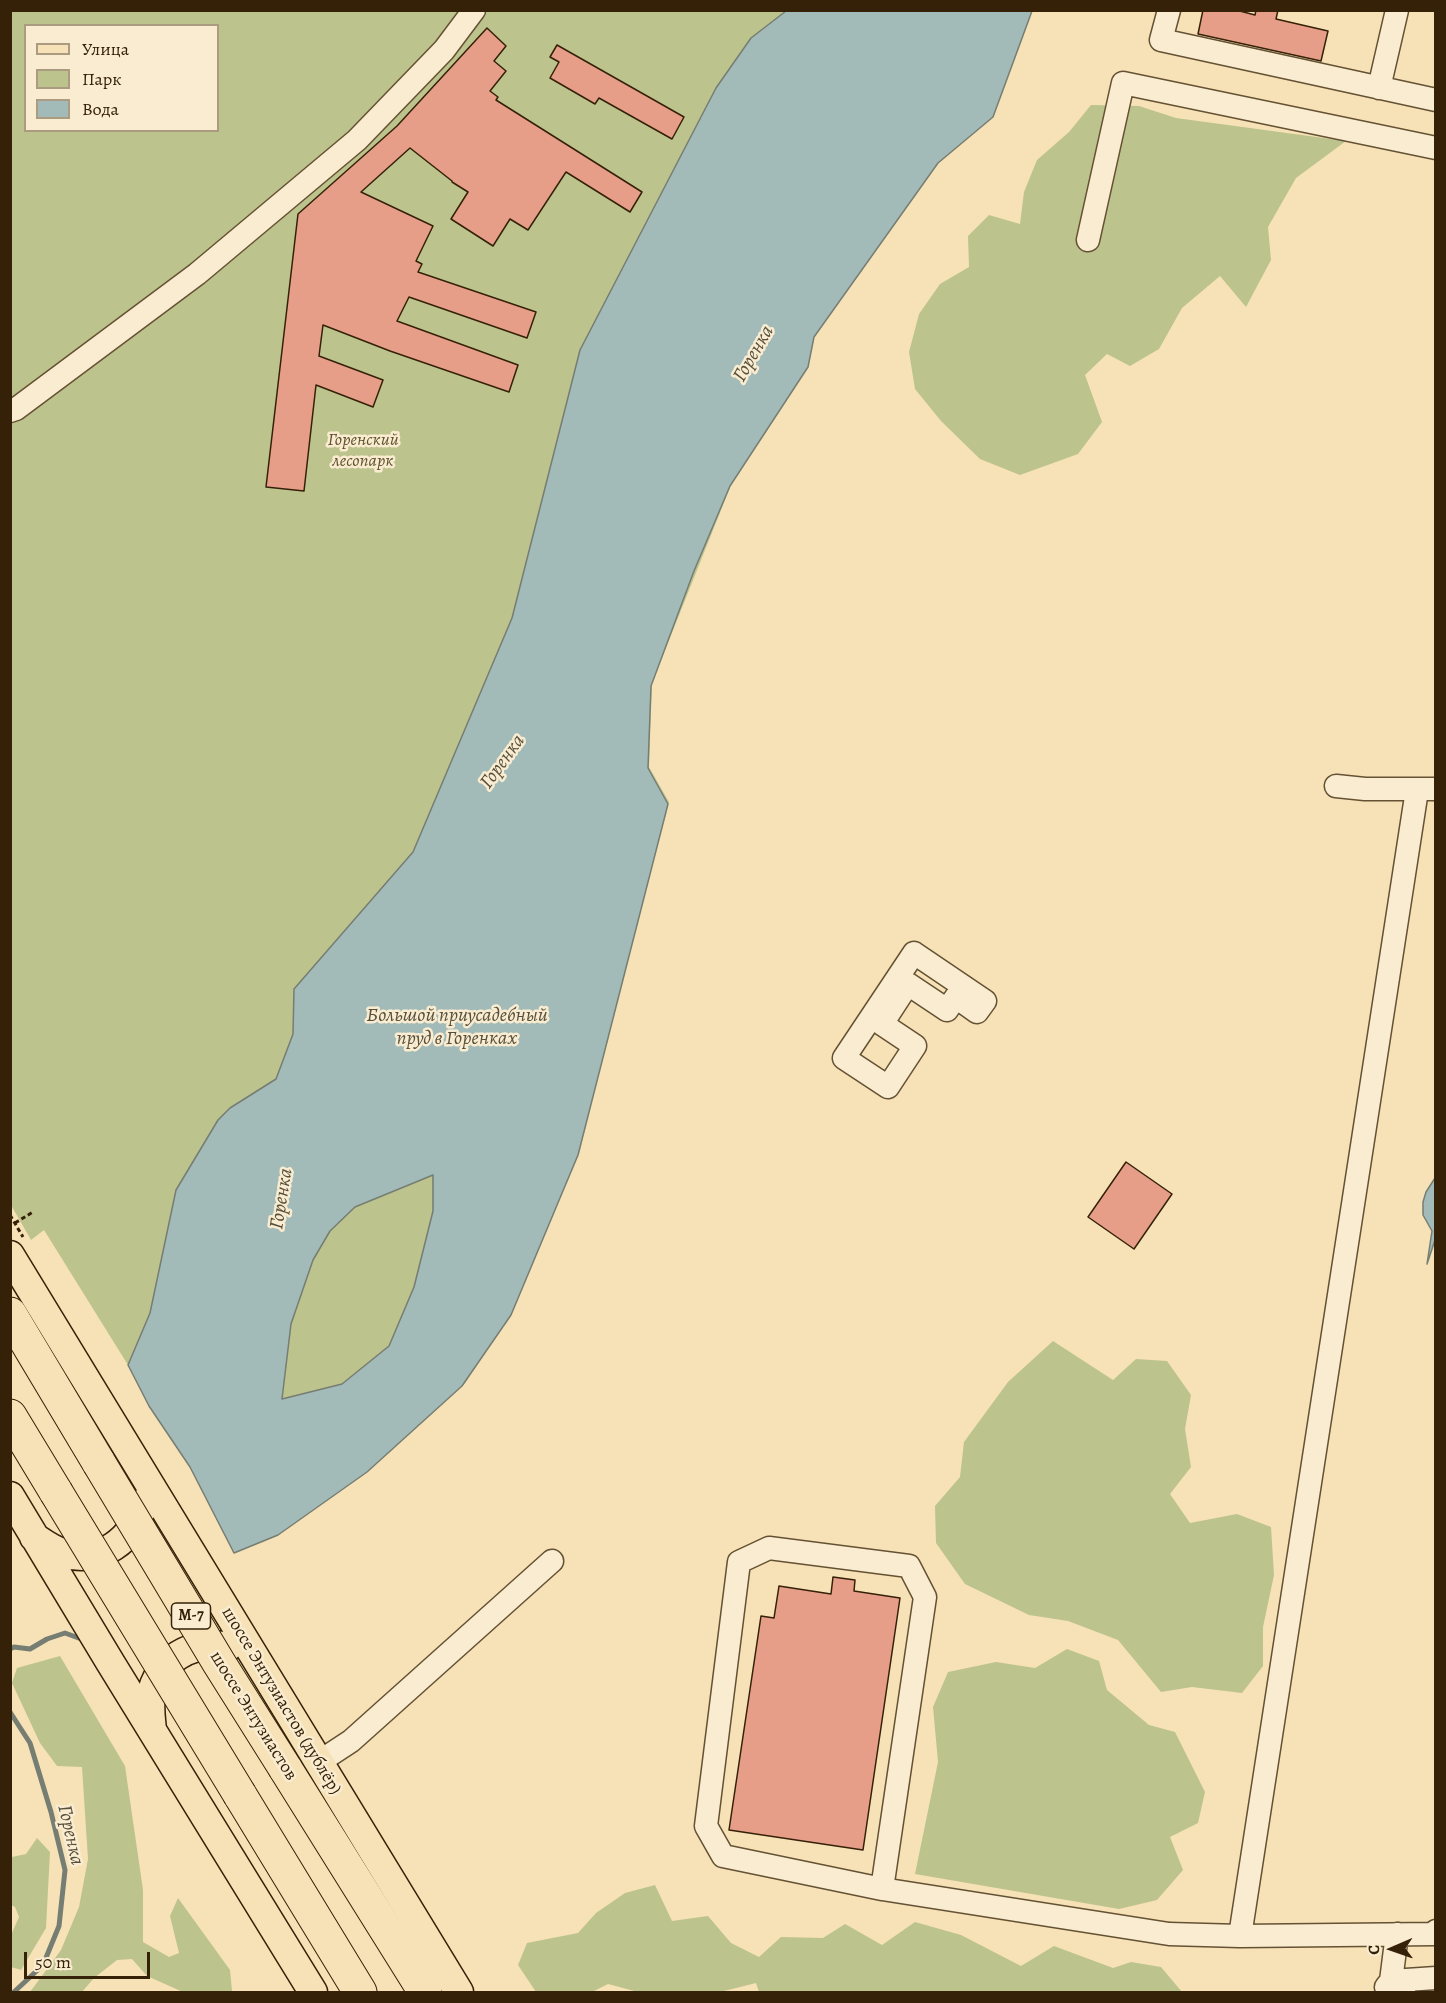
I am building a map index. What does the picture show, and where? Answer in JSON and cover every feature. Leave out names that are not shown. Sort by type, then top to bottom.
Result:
[{"type":"highway","name":"шоссе Энтузиастов","points":[[10,1314],[219,1663],[425,1992]]},
{"type":"highway","points":[[10,1416],[360,1992]]},
{"type":"main road","name":"шоссе Энтузиастов (дублёр)","points":[[10,1255],[459,1992]]},
{"type":"main road","points":[[33,1536],[52,1549],[72,1556],[94,1555],[114,1547],[130,1533],[140,1514],[144,1493],[140,1470]]},
{"type":"main road","points":[[10,1496],[152,1732],[313,1992]]},
{"type":"main road","points":[[152,1732],[150,1709],[153,1688],[163,1669],[179,1654],[198,1646],[220,1645],[240,1651],[257,1661]]},
{"type":"street","points":[[10,411],[197,274],[357,140],[444,50],[474,10]]},
{"type":"street","points":[[1169,10],[1161,40],[1436,100]]},
{"type":"street","points":[[1379,88],[1397,10]]},
{"type":"street","points":[[1088,240],[1123,83],[1436,148]]},
{"type":"street","points":[[1240,1936],[1426,790],[1336,786]]},
{"type":"street","points":[[914,953],[985,1001],[977,1012],[956,997],[947,1010],[908,984],[882,1024],[915,1046],[888,1087],[844,1058],[914,953]]},
{"type":"street","points":[[882,1889],[924,1597],[909,1566],[770,1548],[739,1562],[706,1826],[723,1856],[882,1889],[1169,1934],[1240,1936],[1435,1934],[1436,1931]]},
{"type":"street","points":[[319,1762],[351,1741],[552,1561]]},
{"type":"street","points":[[1397,1934],[1392,1989],[1436,1978]]},
{"type":"path","points":[[15,1223],[33,1212]]},
{"type":"green space","name":"Горенский лесопарк","points":[[11,11],[1032,11],[939,161],[813,338],[808,364],[731,485],[652,683],[649,767],[669,802],[579,1154],[511,1313],[465,1383],[367,1469],[277,1535],[234,1553],[190,1467],[149,1406],[128,1365],[44,1230],[31,1240],[11,1205]]},
{"type":"green space","points":[[1091,105],[1139,106],[1176,118],[1346,141],[1296,178],[1268,227],[1271,260],[1246,307],[1220,276],[1182,308],[1159,349],[1130,366],[1107,354],[1085,375],[1102,422],[1078,454],[1020,475],[980,459],[941,421],[915,389],[909,352],[919,314],[940,284],[969,267],[968,236],[989,215],[1020,224],[1024,192],[1037,160],[1069,132]]},
{"type":"green space","points":[[1053,1341],[1113,1380],[1136,1359],[1167,1361],[1191,1395],[1185,1429],[1191,1467],[1170,1494],[1190,1523],[1237,1514],[1271,1527],[1274,1575],[1263,1627],[1263,1666],[1242,1693],[1192,1687],[1161,1692],[1118,1640],[1068,1621],[1029,1615],[965,1584],[936,1543],[935,1506],[960,1477],[964,1442],[1008,1382]]},
{"type":"green space","points":[[1067,1649],[1099,1661],[1107,1690],[1149,1725],[1175,1732],[1205,1792],[1198,1823],[1170,1837],[1183,1870],[1157,1900],[1119,1909],[915,1874],[938,1762],[933,1707],[948,1672],[996,1662],[1035,1668]]},
{"type":"green space","points":[[60,1656],[125,1766],[143,1890],[143,1942],[169,1957],[179,1953],[170,1916],[178,1898],[230,1970],[232,1991],[235,1992],[183,1992],[147,1976],[132,1959],[117,1960],[94,1978],[82,1992],[30,1992],[61,1950],[79,1907],[88,1859],[82,1767],[57,1766],[40,1743],[12,1683],[17,1668]]},
{"type":"green space","points":[[37,1838],[50,1852],[46,1928],[21,1970],[11,1967],[11,1935],[19,1917],[15,1907],[11,1905],[11,1855],[12,1857],[26,1854]]},
{"type":"green space","points":[[655,1885],[672,1921],[708,1916],[731,1943],[759,1957],[781,1937],[823,1938],[845,1924],[882,1945],[915,1922],[961,1935],[1021,1966],[1054,1946],[1113,1968],[1131,1962],[1161,1967],[1182,1992],[759,1992],[756,1983],[720,1992],[638,1992],[608,1984],[592,1992],[536,1992],[518,1965],[527,1943],[578,1933],[596,1913],[625,1893]]},
{"type":"water","name":"Большой приусадебный пруд в Горенках","points":[[786,11],[1032,11],[993,117],[938,163],[814,337],[808,367],[730,486],[694,571],[651,686],[648,768],[668,804],[578,1155],[511,1315],[462,1386],[367,1472],[278,1535],[234,1553],[190,1467],[149,1406],[128,1365],[150,1313],[176,1190],[218,1120],[230,1108],[276,1079],[293,1034],[294,989],[413,852],[512,618],[580,350],[716,88],[751,38]],"holes":[[[433,1175],[433,1211],[414,1287],[389,1346],[342,1384],[282,1399],[291,1324],[313,1260],[330,1231],[355,1207]]]},
{"type":"water","points":[[1435,1178],[1435,1240],[1427,1264],[1432,1231],[1423,1215],[1423,1202]]},
{"type":"building","points":[[1203,10],[1236,10],[1255,15],[1256,10],[1278,10],[1276,19],[1328,31],[1321,61],[1198,34]]},
{"type":"building","points":[[487,28],[506,46],[494,61],[506,71],[490,91],[498,97],[496,100],[642,192],[630,212],[566,172],[528,230],[510,219],[493,246],[451,219],[468,192],[410,148],[361,192],[433,226],[416,261],[422,264],[418,272],[536,312],[527,338],[409,297],[397,321],[518,365],[509,392],[323,325],[319,356],[383,380],[373,407],[316,385],[304,491],[266,487],[298,214],[397,126]]},
{"type":"building","points":[[557,45],[684,117],[672,139],[599,98],[595,104],[550,78],[559,62],[550,57]]},
{"type":"building","points":[[1126,1162],[1172,1194],[1134,1249],[1088,1217]]},
{"type":"building","points":[[833,1577],[855,1580],[854,1591],[900,1598],[863,1850],[729,1830],[761,1616],[774,1618],[779,1586],[831,1594]]},
{"type":"waterway","name":"Горенка","points":[[10,1649],[14,1647],[30,1649],[47,1639],[65,1633],[84,1640]]},
{"type":"waterway","name":"Горенка","points":[[10,1712],[30,1743],[51,1812],[65,1870],[59,1926],[43,1965],[14,1992]]}]
